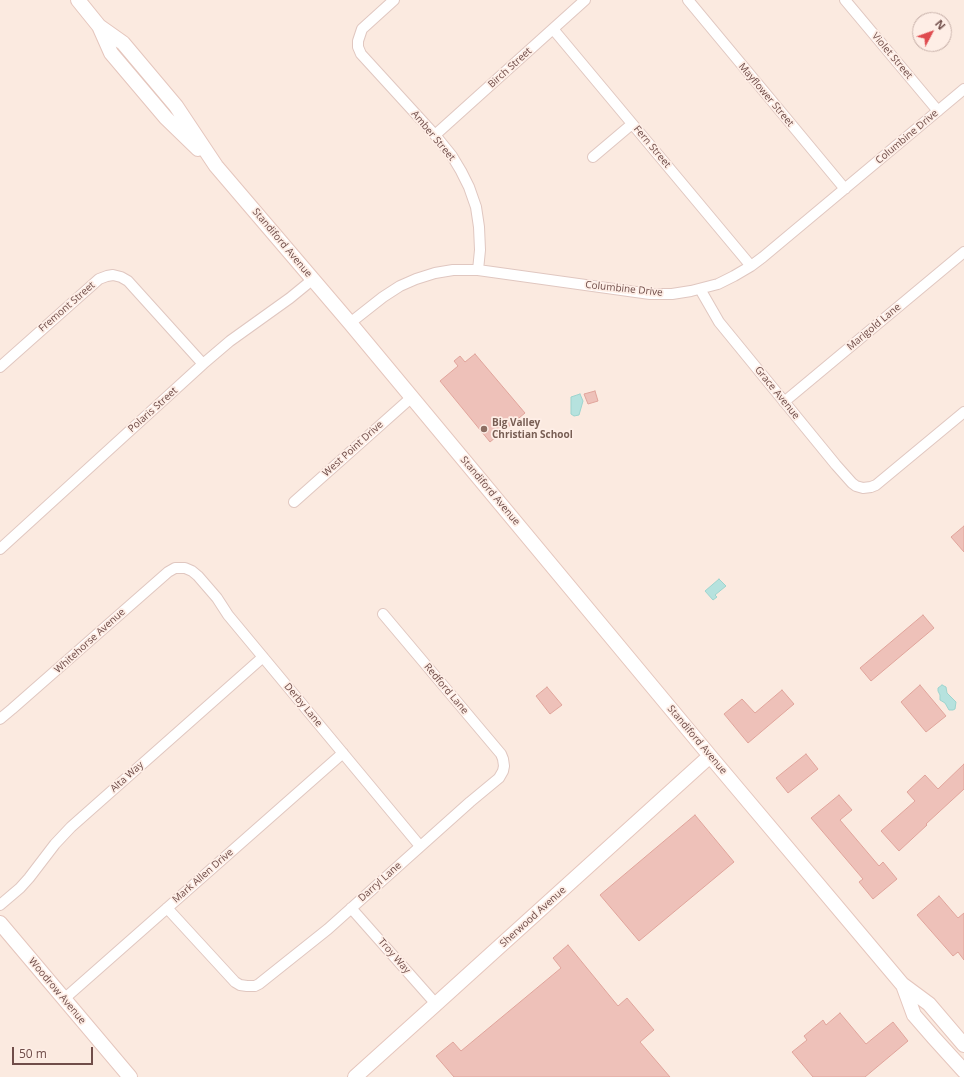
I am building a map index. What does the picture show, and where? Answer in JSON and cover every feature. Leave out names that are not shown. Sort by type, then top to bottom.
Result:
[{"type":"main road","name":"Standiford Avenue","points":[[78,0],[99,26],[124,43],[176,106],[216,166],[412,397],[710,756],[902,984],[929,1004],[964,1045]]},
{"type":"main road","name":"Sherwood Avenue","points":[[355,1077],[710,756]]},
{"type":"main road","name":"Woodrow Avenue","points":[[0,923],[130,1077]]},
{"type":"main road","name":"Standiford Avenue","points":[[902,984],[914,1015],[964,1071]]},
{"type":"street","name":"Amber Street","points":[[394,0],[362,29],[358,41],[358,47],[361,54],[435,135],[452,156],[461,171],[469,187],[476,207],[480,250],[478,270]]},
{"type":"street","name":"Birch Street","points":[[435,135],[586,0]]},
{"type":"street","name":"Mayflower Street","points":[[688,0],[845,189]]},
{"type":"street","name":"Violet Street","points":[[846,0],[938,111]]},
{"type":"street","name":"Fern Street","points":[[553,29],[751,266]]},
{"type":"street","name":"Columbine Drive","points":[[350,324],[383,297],[400,286],[435,273],[453,270],[478,270],[650,294],[672,294],[718,284],[751,266],[763,257],[964,89]]},
{"type":"street","points":[[592,158],[632,124]]},
{"type":"street","name":"Marigold Lane","points":[[784,402],[964,252]]},
{"type":"street","name":"Fremont Street","points":[[0,367],[100,279],[113,275],[128,281],[203,364]]},
{"type":"street","name":"Polaris Street","points":[[0,549],[203,364],[230,341],[290,298],[312,280]]},
{"type":"street","name":"Grace Avenue","points":[[700,289],[719,322],[784,402],[856,486],[863,488],[876,485],[964,412]]},
{"type":"street","name":"West Point Drive","points":[[294,502],[412,397]]},
{"type":"street","name":"Whitehorse Avenue","points":[[0,719],[168,572],[175,568],[183,568]]},
{"type":"street","name":"Derby Lane","points":[[183,568],[192,571],[198,576],[217,598],[228,615],[420,846]]},
{"type":"street","name":"Redford Lane","points":[[383,614],[501,754],[504,766]]},
{"type":"street","name":"Alta Way","points":[[0,905],[20,888],[55,844],[71,827],[263,657]]},
{"type":"street","name":"Mark Allen Drive","points":[[64,999],[343,753]]},
{"type":"street","name":"Darryl Lane","points":[[168,908],[235,982],[247,986],[255,986],[328,929],[420,846],[499,778],[504,766]]},
{"type":"street","name":"Troy Way","points":[[351,908],[436,1004]]},
{"type":"water","points":[[580,394],[583,401],[579,415],[574,416],[571,414],[571,397]]},
{"type":"water","points":[[719,579],[726,586],[715,595],[717,597],[713,600],[705,591]]},
{"type":"water","points":[[942,685],[946,687],[947,693],[956,702],[955,709],[953,710],[949,710],[945,703],[940,700],[938,688]]},
{"type":"building","points":[[475,354],[525,413],[490,442],[440,381],[458,366],[454,361],[460,356],[465,362]]},
{"type":"building","points":[[595,391],[598,401],[588,404],[584,394]]},
{"type":"building","points":[[964,526],[964,552],[951,537]]},
{"type":"building","points":[[923,615],[934,628],[871,681],[860,668]]},
{"type":"building","points":[[920,685],[946,716],[926,732],[901,702]]},
{"type":"building","points":[[547,687],[562,705],[550,714],[536,696]]},
{"type":"building","points":[[782,690],[794,704],[748,743],[724,714],[742,699],[755,713]]},
{"type":"building","points":[[806,754],[818,769],[788,793],[776,778]]},
{"type":"building","points":[[964,764],[964,789],[899,851],[881,831],[915,801],[907,792],[925,775],[938,789]]},
{"type":"building","points":[[839,795],[852,810],[840,820],[879,866],[883,862],[897,879],[873,899],[859,882],[863,879],[811,818]]},
{"type":"building","points":[[695,815],[734,862],[639,941],[600,895]]},
{"type":"building","points":[[939,896],[958,918],[964,913],[964,960],[958,952],[953,956],[917,915]]},
{"type":"building","points":[[568,945],[618,1006],[627,998],[654,1030],[640,1042],[670,1077],[454,1077],[436,1056],[453,1042],[461,1051],[561,968],[553,958]]},
{"type":"building","points":[[840,1013],[866,1044],[893,1022],[908,1041],[865,1077],[813,1077],[792,1052],[807,1040],[804,1036],[823,1020],[826,1025]]},
{"type":"place","name":"Big Valley Christian School","points":[[484,429]]}]
